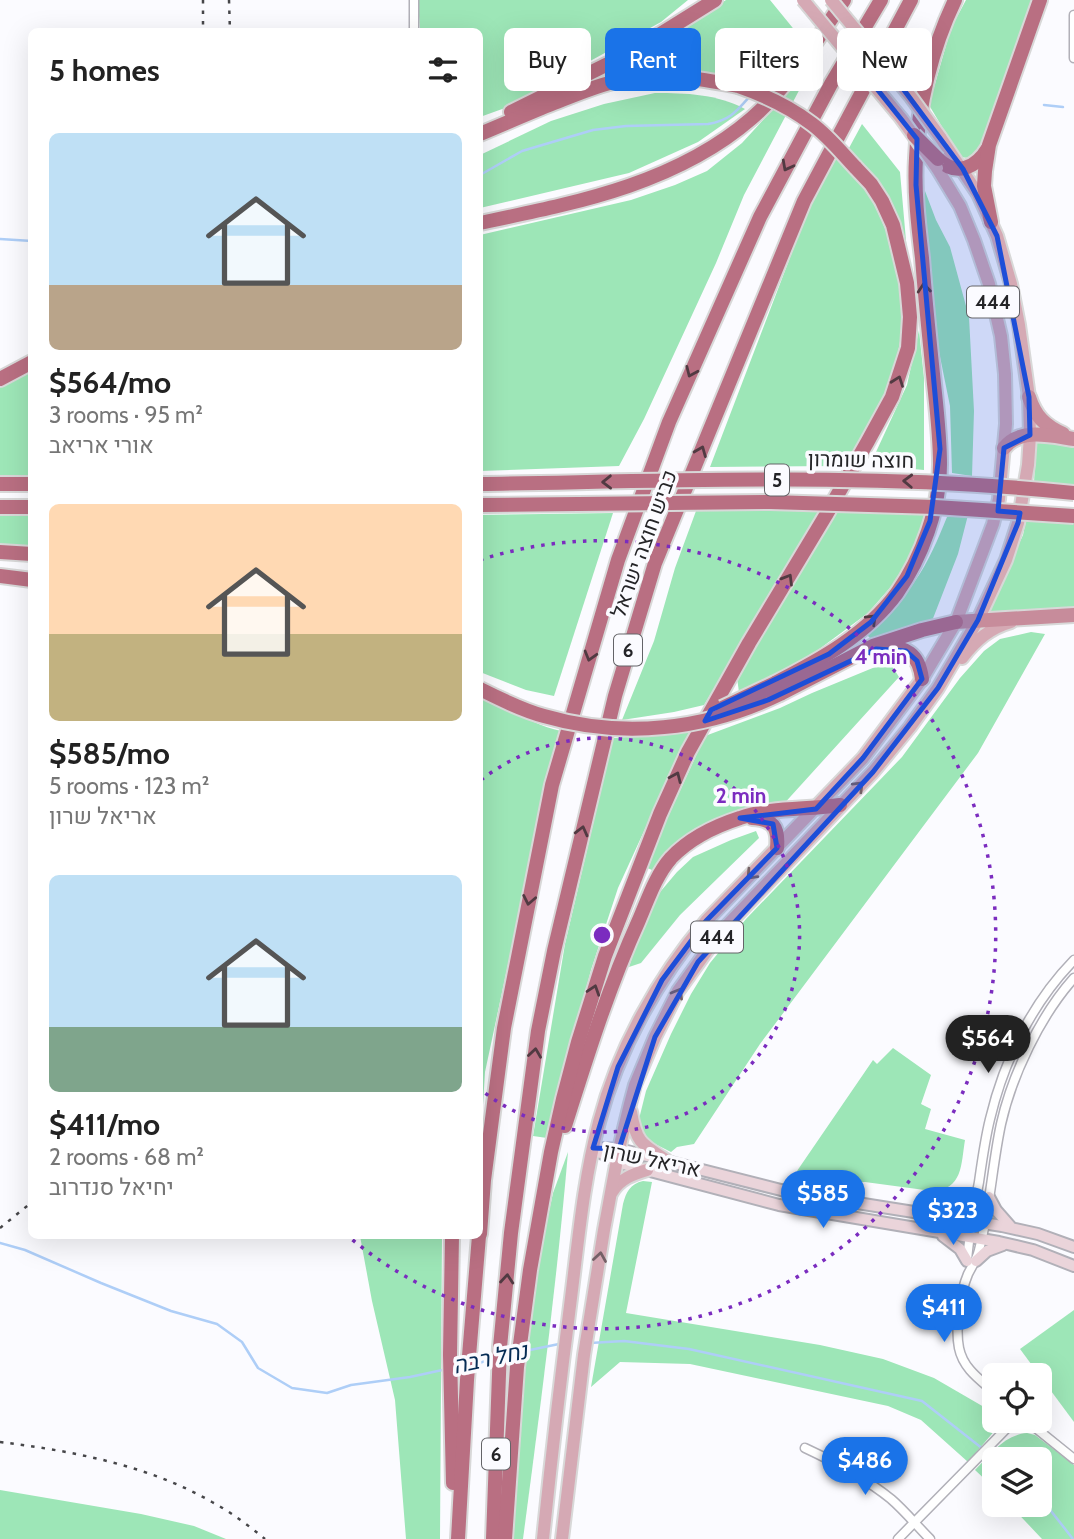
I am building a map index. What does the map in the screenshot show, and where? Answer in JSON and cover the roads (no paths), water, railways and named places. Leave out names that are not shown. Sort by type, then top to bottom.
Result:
[{"type":"highway","points":[[483,132],[630,53],[715,0]]},
{"type":"highway","points":[[483,222],[628,187],[676,168],[719,144],[753,118],[782,87],[844,0]]},
{"type":"highway","name":"כביש חוצה ישראל","points":[[483,1191],[504,1028],[549,799],[618,560],[669,422],[760,217],[831,84],[881,0]]},
{"type":"highway","name":"כביש חוצה ישראל","points":[[493,1539],[500,1347],[511,1233],[538,1031],[554,951],[615,696],[655,563],[804,201],[911,0]]},
{"type":"highway","points":[[483,690],[542,716],[619,729],[665,727],[729,715],[777,689],[829,654],[872,622],[896,594],[919,552],[938,488],[940,449],[919,234],[916,158],[918,127],[931,65],[955,0]]},
{"type":"highway","points":[[914,135],[937,163],[951,168],[963,169],[985,153],[1040,0]]},
{"type":"highway","points":[[483,127],[594,88],[641,77],[674,76],[707,80],[759,93],[802,118],[826,137],[871,184],[893,225],[907,283],[911,317],[908,348],[892,397],[688,752],[660,814],[614,932],[578,1042],[551,1152],[519,1343],[505,1539]]},
{"type":"highway","points":[[989,145],[984,186],[991,222]]},
{"type":"highway","points":[[0,379],[28,367]]},
{"type":"highway","points":[[1029,397],[1042,422],[1074,439]]},
{"type":"highway","points":[[1004,448],[1009,441],[1030,435],[1074,439]]},
{"type":"highway","name":"חוצה שומרון","points":[[483,484],[906,481],[1012,487],[1074,494]]},
{"type":"highway","points":[[0,484],[28,484]]},
{"type":"highway","name":"חוצה שומרון","points":[[483,505],[770,502],[935,506],[1074,516]]},
{"type":"highway","points":[[0,507],[28,507]]},
{"type":"highway","points":[[0,551],[28,554]]},
{"type":"highway","points":[[0,576],[28,580]]},
{"type":"highway","points":[[483,685],[563,713],[602,720],[677,718],[722,708],[777,689],[904,635],[956,622],[1074,615]]},
{"type":"highway","points":[[853,656],[886,647],[906,650],[917,661],[922,679]]},
{"type":"highway","points":[[539,1219],[565,1125],[597,1028],[629,942],[653,887],[671,858],[691,841],[713,828],[740,818],[767,812],[840,805]]},
{"type":"highway","points":[[740,818],[763,819],[773,824],[777,834],[777,848]]},
{"type":"highway","points":[[452,1239],[450,1382],[456,1539]]},
{"type":"highway","name":"כביש חוצה ישראל","points":[[456,1539],[479,1239]]},
{"type":"main road","points":[[803,0],[914,135]]},
{"type":"main road","name":"444","points":[[562,1539],[584,1355],[610,1195],[635,1085],[655,1037],[678,991],[719,934],[873,772],[938,688],[978,620],[1006,560],[1018,523],[1028,466],[1029,397],[1011,284],[997,236],[963,169],[911,97],[831,0]]},
{"type":"main road","name":"444","points":[[543,1539],[585,1185],[600,1118],[632,1035],[662,980],[685,946],[863,758],[922,679],[956,622],[993,524],[999,499],[1006,424],[1001,336],[989,284],[974,240],[960,206],[937,163]]},
{"type":"main road","points":[[938,688],[980,638],[996,627],[1024,618]]},
{"type":"main road","points":[[630,1104],[635,1135],[645,1147],[666,1160]]},
{"type":"main road","name":"אריאל שרון","points":[[593,1148],[619,1149],[813,1196],[1012,1228],[1074,1247]]},
{"type":"main road","name":"אריאל שרון","points":[[593,1148],[617,1162],[779,1205],[1006,1244],[1033,1250],[1074,1266]]},
{"type":"main road","points":[[610,1195],[619,1182],[637,1172],[647,1170]]},
{"type":"main road","points":[[941,1216],[965,1204],[977,1194]]},
{"type":"main road","points":[[989,1196],[1002,1219],[1012,1228]]},
{"type":"main road","points":[[937,1232],[957,1246],[971,1261],[1006,1244]]},
{"type":"street","points":[[414,0],[414,28]]},
{"type":"street","points":[[1074,15],[1074,58]]},
{"type":"street","points":[[971,1261],[969,1238],[989,1121],[998,1087],[1011,1055],[1040,1003],[1074,960]]},
{"type":"street","points":[[982,1380],[964,1363],[958,1346],[959,1309],[971,1261],[982,1240],[1001,1123],[1019,1067],[1051,1009],[1074,978]]},
{"type":"street","points":[[898,1539],[1002,1433]]},
{"type":"street","points":[[1042,1433],[1074,1459]]},
{"type":"street","points":[[805,1448],[878,1489],[894,1501],[930,1539]]},
{"type":"waterway","points":[[483,173],[522,151],[593,130],[716,122],[732,114],[750,96]]},
{"type":"waterway","points":[[1044,105],[1063,107]]},
{"type":"waterway","points":[[0,239],[28,241]]},
{"type":"waterway","name":"נחל רבה","points":[[0,1243],[25,1250],[171,1311],[217,1324],[242,1342],[258,1368],[292,1388],[327,1393],[351,1385],[447,1369]]},
{"type":"waterway","name":"נחל רבה","points":[[590,1343],[624,1341],[689,1349],[922,1401],[982,1448]]},
{"type":"waterway","name":"נחל רבה","points":[[525,1351],[559,1344]]},
{"type":"waterway","name":"נחל רבה","points":[[474,1364],[495,1359]]},
{"type":"waterway","name":"נחל רבה","points":[[1052,1512],[1073,1539]]},
{"type":"railway","points":[[203,0],[203,28]]},
{"type":"railway","points":[[229,0],[230,28]]},
{"type":"railway","points":[[0,1228],[28,1205]]},
{"type":"railway","points":[[0,1442],[82,1455],[162,1478],[219,1506],[265,1539]]}]
